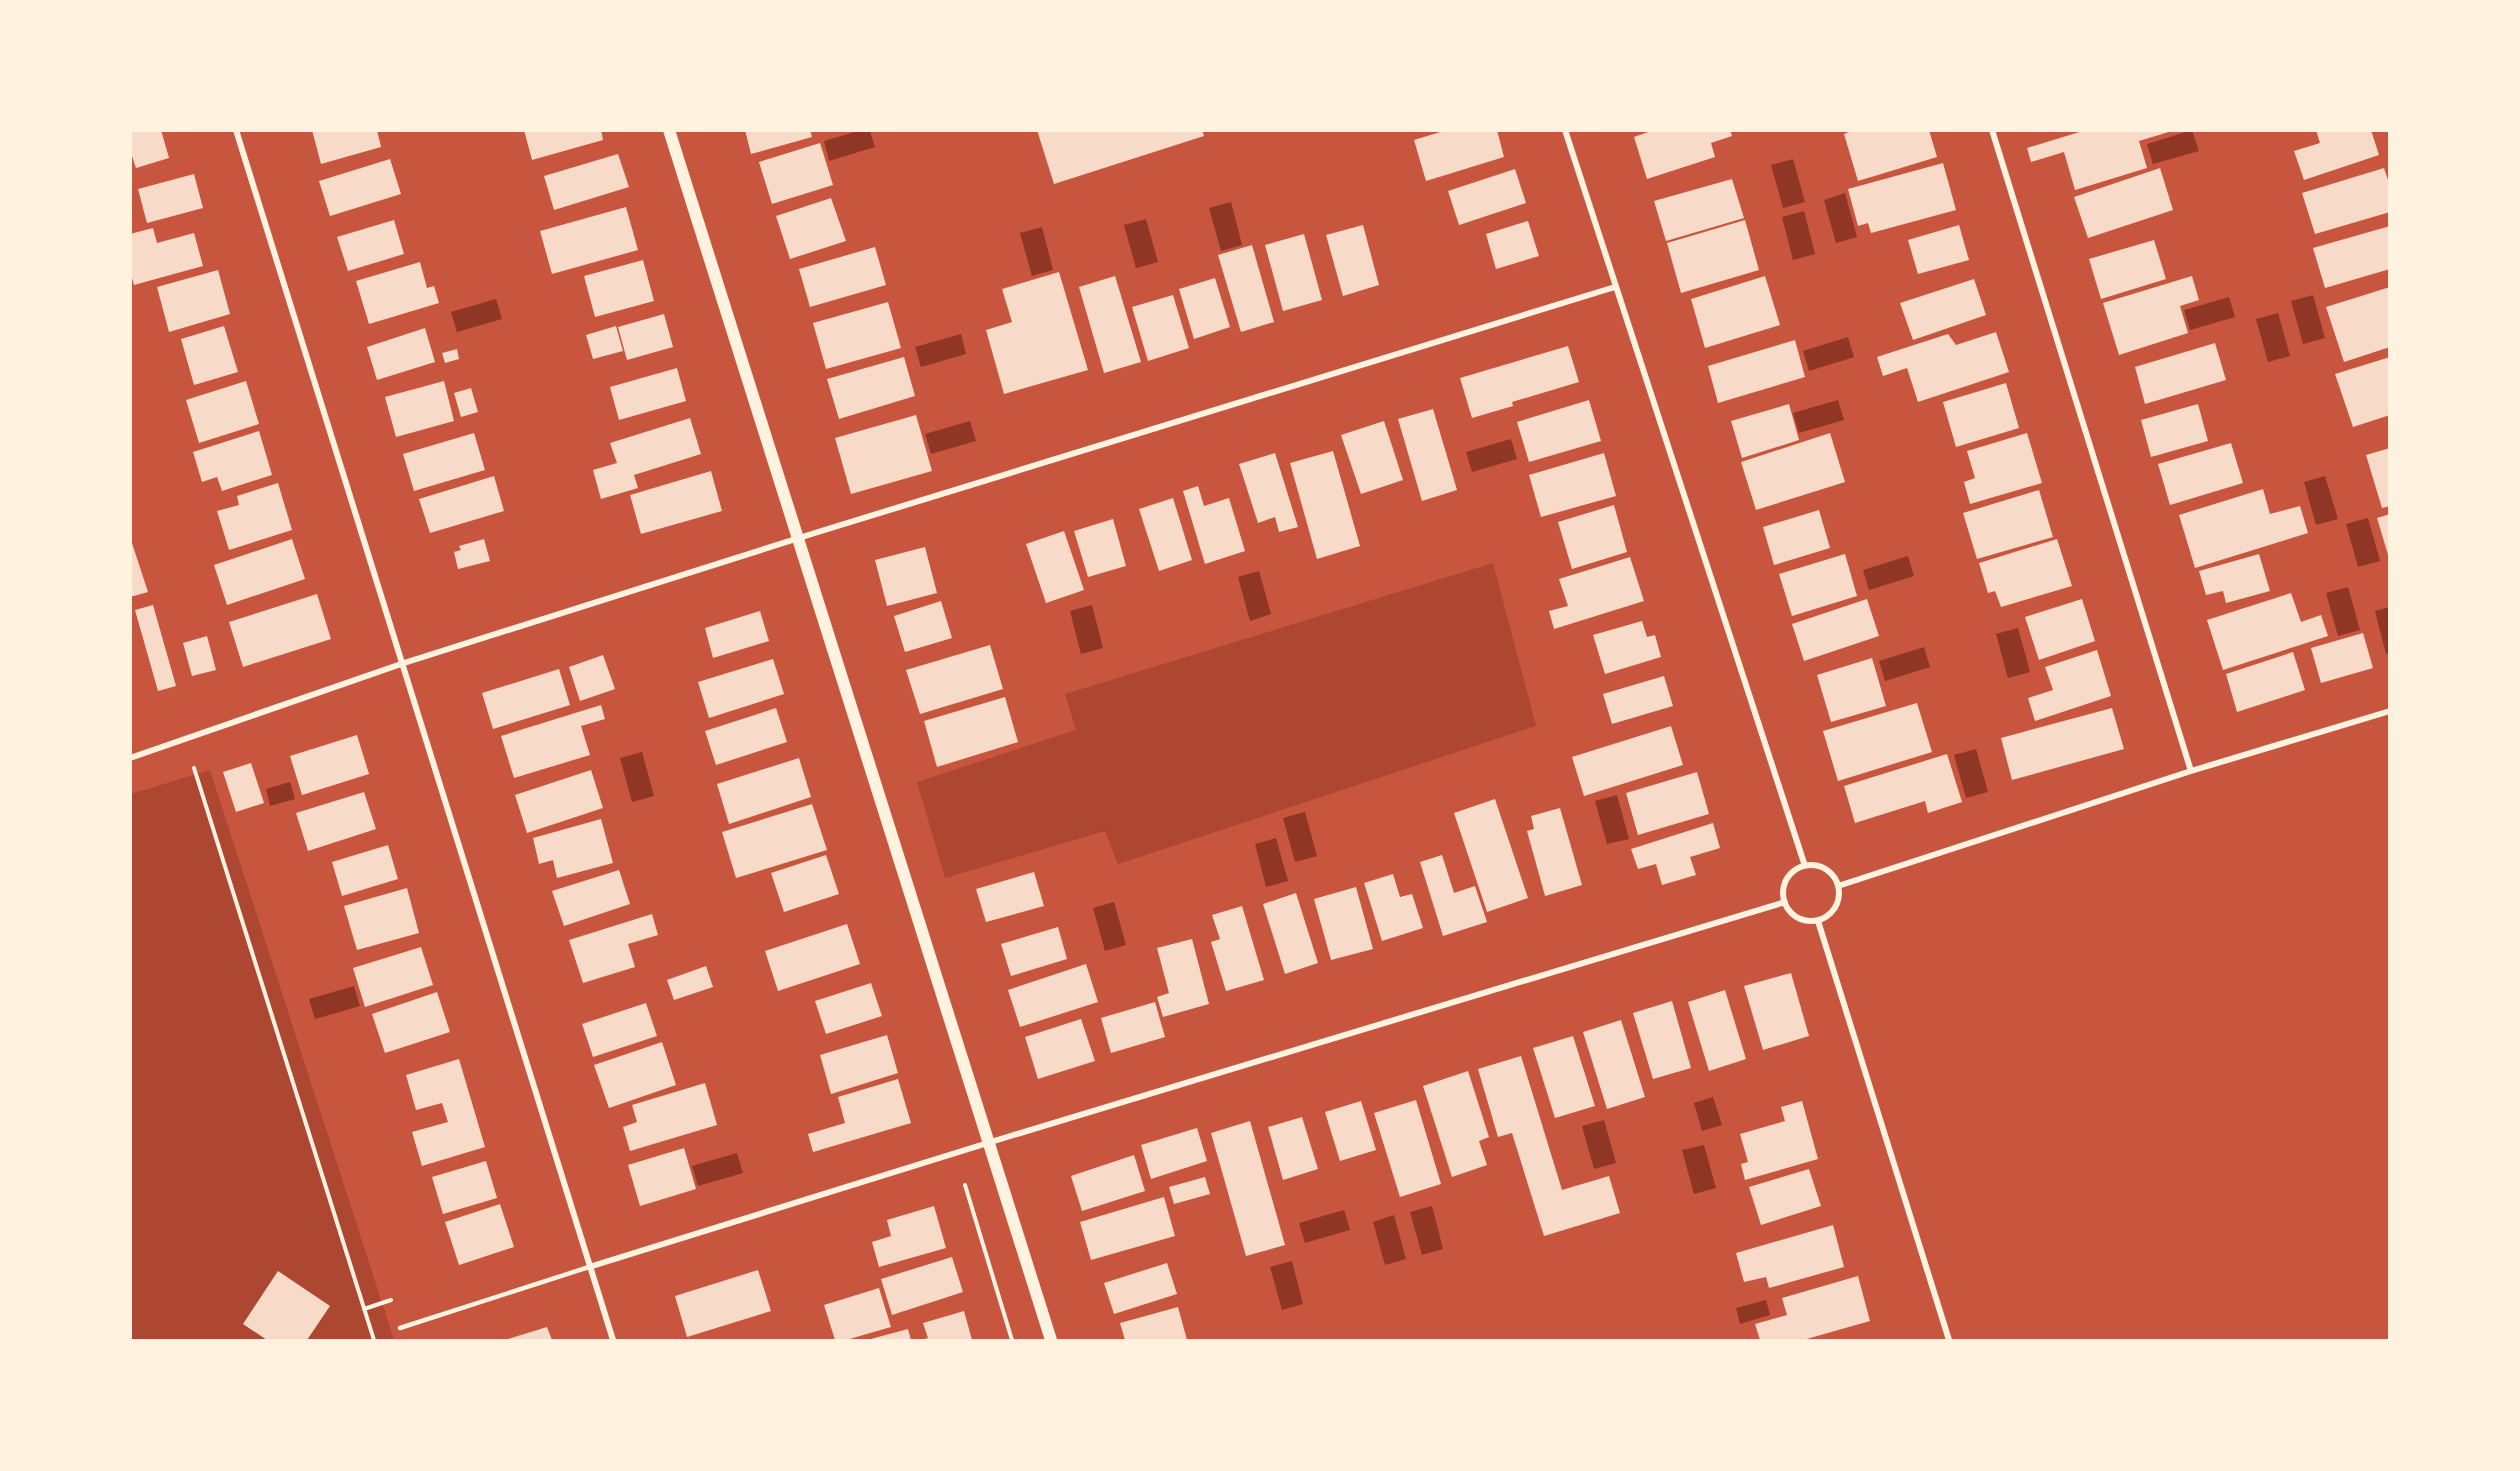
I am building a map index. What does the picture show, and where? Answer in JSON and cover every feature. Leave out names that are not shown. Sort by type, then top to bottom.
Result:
[{"type":"main road","points":[[669,130],[1051,1341]]},
{"type":"street","points":[[236,130],[404,663],[613,1341]]},
{"type":"street","points":[[1565,130],[1804,866]]},
{"type":"street","points":[[1992,130],[2191,771]]},
{"type":"street","points":[[130,758],[404,663],[797,538],[1615,288]]},
{"type":"street","points":[[1838,886],[2191,771],[2390,711]]},
{"type":"street","points":[[1813,865],[1830,872],[1838,886],[1838,903],[1826,917],[1818,921],[1794,916],[1785,902],[1785,884],[1789,876],[1804,866],[1813,865]]},
{"type":"street","points":[[589,1268],[990,1143],[1785,902]]},
{"type":"street","points":[[1818,921],[1949,1341]]},
{"type":"lane","points":[[400,1328],[589,1268]]},
{"type":"path","points":[[194,768],[374,1341]]},
{"type":"path","points":[[965,1185],[1012,1341]]},
{"type":"path","points":[[364,1309],[391,1300]]},
{"type":"shaded area","points":[[2192,130],[2199,151],[2153,164],[2147,144]]},
{"type":"shaded area","points":[[858,131],[870,131],[875,147],[829,161],[824,141]]},
{"type":"shaded area","points":[[1793,159],[1805,202],[1783,208],[1771,165]]},
{"type":"shaded area","points":[[1845,193],[1857,237],[1836,243],[1824,200]]},
{"type":"shaded area","points":[[1231,202],[1242,245],[1221,251],[1209,208]]},
{"type":"shaded area","points":[[1804,211],[1815,254],[1793,260],[1782,217]]},
{"type":"shaded area","points":[[1146,219],[1158,262],[1136,268],[1124,225]]},
{"type":"shaded area","points":[[1042,227],[1053,270],[1032,276],[1020,233]]},
{"type":"shaded area","points":[[2313,295],[2325,338],[2303,344],[2291,301]]},
{"type":"shaded area","points":[[2229,297],[2235,317],[2190,330],[2184,310]]},
{"type":"shaded area","points":[[496,299],[502,319],[457,332],[451,312]]},
{"type":"shaded area","points":[[2278,313],[2290,356],[2268,362],[2256,319]]},
{"type":"shaded area","points":[[961,334],[966,354],[921,367],[915,347]]},
{"type":"shaded area","points":[[1848,337],[1854,357],[1809,371],[1803,351]]},
{"type":"shaded area","points":[[1838,400],[1844,420],[1799,433],[1793,413]]},
{"type":"shaded area","points":[[970,421],[976,441],[931,454],[925,434]]},
{"type":"shaded area","points":[[1511,439],[1517,459],[1472,472],[1466,452]]},
{"type":"shaded area","points":[[2325,476],[2338,519],[2316,525],[2304,482]]},
{"type":"shaded area","points":[[2368,518],[2380,561],[2358,567],[2346,524]]},
{"type":"shaded area","points":[[1908,556],[1914,576],[1869,590],[1863,570]]},
{"type":"shaded area","points":[[1493,563],[1536,726],[1118,864],[1105,831],[945,878],[917,782],[1076,730],[1065,694]]},
{"type":"shaded area","points":[[1259,571],[1271,614],[1250,621],[1238,577]]},
{"type":"shaded area","points":[[2348,587],[2360,630],[2338,636],[2326,593]]},
{"type":"shaded area","points":[[1092,605],[1103,648],[1081,654],[1070,611]]},
{"type":"shaded area","points":[[2389,607],[2389,653],[2386,654],[2375,611]]},
{"type":"shaded area","points":[[2018,628],[2030,672],[2008,678],[1996,634]]},
{"type":"shaded area","points":[[1924,647],[1930,667],[1885,681],[1879,661]]},
{"type":"shaded area","points":[[1976,749],[1988,792],[1966,798],[1954,755]]},
{"type":"shaded area","points":[[642,752],[654,796],[632,802],[620,758]]},
{"type":"shaded area","points":[[210,770],[394,1340],[131,1340],[131,794]]},
{"type":"shaded area","points":[[290,782],[295,799],[270,806],[266,789]]},
{"type":"shaded area","points":[[1617,795],[1629,839],[1607,844],[1595,801]]},
{"type":"shaded area","points":[[1305,812],[1317,856],[1295,862],[1283,818]]},
{"type":"shaded area","points":[[1276,838],[1288,881],[1266,887],[1255,844]]},
{"type":"shaded area","points":[[1114,902],[1126,945],[1105,951],[1093,908]]},
{"type":"shaded area","points":[[354,986],[360,1006],[315,1019],[309,999]]},
{"type":"shaded area","points":[[1713,1097],[1722,1125],[1702,1131],[1694,1103]]},
{"type":"shaded area","points":[[1604,1120],[1616,1163],[1594,1169],[1582,1126]]},
{"type":"shaded area","points":[[1704,1145],[1716,1188],[1694,1194],[1682,1150]]},
{"type":"shaded area","points":[[737,1153],[743,1173],[698,1186],[692,1166]]},
{"type":"shaded area","points":[[1432,1206],[1443,1249],[1422,1255],[1410,1212]]},
{"type":"shaded area","points":[[1344,1210],[1350,1230],[1305,1243],[1299,1223]]},
{"type":"shaded area","points":[[1394,1215],[1406,1259],[1385,1265],[1373,1222]]},
{"type":"shaded area","points":[[1292,1261],[1303,1304],[1282,1310],[1270,1267]]},
{"type":"shaded area","points":[[1766,1300],[1770,1315],[1740,1324],[1736,1308]]},
{"type":"building","points":[[130,130],[161,130],[169,158],[136,168],[130,150]]},
{"type":"building","points":[[312,130],[377,130],[381,147],[321,164]]},
{"type":"building","points":[[524,130],[601,130],[603,140],[532,160]]},
{"type":"building","points":[[745,130],[810,130],[812,137],[751,154]]},
{"type":"building","points":[[1037,130],[1202,130],[1204,136],[1054,184]]},
{"type":"building","points":[[1447,130],[1497,130],[1504,157],[1426,181],[1414,140]]},
{"type":"building","points":[[1654,130],[1730,130],[1732,136],[1711,143],[1715,157],[1647,179],[1634,137]]},
{"type":"building","points":[[1854,130],[1929,130],[1937,157],[1858,181],[1844,134]]},
{"type":"building","points":[[2086,130],[2172,131],[2139,141],[2147,168],[2075,190],[2064,152],[2031,162],[2027,148]]},
{"type":"building","points":[[2316,130],[2371,130],[2379,155],[2304,180],[2294,151],[2320,143]]},
{"type":"building","points":[[820,143],[833,185],[772,204],[759,162]]},
{"type":"building","points":[[618,154],[629,187],[554,210],[544,176]]},
{"type":"building","points":[[390,159],[401,194],[330,216],[319,181]]},
{"type":"building","points":[[1943,163],[1956,210],[1871,233],[1868,223],[1858,226],[1848,189]]},
{"type":"building","points":[[2160,168],[2173,210],[2088,238],[2074,197]]},
{"type":"building","points":[[2384,168],[2390,186],[2390,212],[2315,234],[2302,193]]},
{"type":"building","points":[[1515,169],[1526,203],[1459,225],[1448,191]]},
{"type":"building","points":[[194,174],[203,208],[147,223],[138,189]]},
{"type":"building","points":[[1732,179],[1744,218],[1666,241],[1654,201]]},
{"type":"building","points":[[831,198],[846,241],[790,259],[776,216]]},
{"type":"building","points":[[626,207],[638,250],[552,274],[540,231]]},
{"type":"building","points":[[394,220],[404,254],[348,271],[337,237]]},
{"type":"building","points":[[1745,220],[1759,270],[1681,293],[1667,243]]},
{"type":"building","points":[[1528,221],[1539,256],[1496,269],[1486,234]]},
{"type":"building","points":[[1363,225],[1379,285],[1343,296],[1326,235]]},
{"type":"building","points":[[1959,225],[1969,260],[1918,274],[1908,240]]},
{"type":"building","points":[[2390,226],[2390,269],[2325,288],[2313,248]]},
{"type":"building","points":[[153,228],[157,243],[194,233],[203,266],[134,285],[130,271],[130,234]]},
{"type":"building","points":[[1304,234],[1322,300],[1283,311],[1265,245]]},
{"type":"building","points":[[2154,240],[2166,279],[2101,299],[2089,259]]},
{"type":"building","points":[[1252,245],[1274,322],[1241,332],[1218,255]]},
{"type":"building","points":[[875,247],[886,285],[810,307],[799,269]]},
{"type":"building","points":[[643,260],[654,301],[595,317],[584,276]]},
{"type":"building","points":[[420,262],[427,288],[434,286],[439,303],[369,324],[356,281]]},
{"type":"building","points":[[218,270],[230,314],[169,332],[157,287]]},
{"type":"building","points":[[1059,272],[1088,370],[1004,394],[986,330],[1012,322],[1002,289]]},
{"type":"building","points":[[1115,276],[1141,362],[1104,373],[1079,287]]},
{"type":"building","points":[[1765,276],[1780,325],[1705,348],[1691,299]]},
{"type":"building","points":[[2192,276],[2199,300],[2180,306],[2188,333],[2119,355],[2103,303]]},
{"type":"building","points":[[1215,278],[1230,327],[1194,339],[1179,289]]},
{"type":"building","points":[[1974,279],[1986,315],[1913,340],[1900,303]]},
{"type":"building","points":[[2390,287],[2390,347],[2344,362],[2326,307]]},
{"type":"building","points":[[1173,295],[1189,348],[1148,361],[1132,307]]},
{"type":"building","points":[[888,302],[901,348],[826,369],[813,323]]},
{"type":"building","points":[[664,314],[673,347],[627,360],[618,327]]},
{"type":"building","points":[[224,326],[238,372],[194,385],[181,339]]},
{"type":"building","points":[[616,326],[623,351],[593,359],[586,335]]},
{"type":"building","points":[[425,328],[435,362],[377,380],[367,347]]},
{"type":"building","points":[[1996,332],[2009,372],[1918,402],[1907,368],[1883,376],[1877,357],[1948,334],[1956,345]]},
{"type":"building","points":[[1795,340],[1805,377],[1718,403],[1708,366]]},
{"type":"building","points":[[2215,343],[2226,380],[2145,404],[2135,367]]},
{"type":"building","points":[[1568,346],[1579,382],[1512,402],[1513,406],[1472,418],[1460,378]]},
{"type":"building","points":[[457,349],[459,359],[445,363],[442,353]]},
{"type":"building","points":[[904,357],[915,396],[839,419],[827,379]]},
{"type":"building","points":[[2390,357],[2390,415],[2353,427],[2335,374]]},
{"type":"building","points":[[677,368],[686,401],[619,420],[610,387]]},
{"type":"building","points":[[246,381],[259,424],[199,443],[186,400]]},
{"type":"building","points":[[444,381],[454,421],[396,437],[385,397]]},
{"type":"building","points":[[2006,383],[2019,428],[1956,447],[1943,402]]},
{"type":"building","points":[[471,388],[478,412],[461,417],[454,393]]},
{"type":"building","points":[[1589,400],[1601,441],[1529,462],[1517,422]]},
{"type":"building","points":[[1789,404],[1799,440],[1742,458],[1731,421]]},
{"type":"building","points":[[2198,404],[2208,441],[2151,457],[2141,420]]},
{"type":"building","points":[[1433,409],[1457,490],[1422,501],[1398,419]]},
{"type":"building","points":[[916,415],[932,471],[851,494],[835,438]]},
{"type":"building","points":[[690,418],[701,454],[634,475],[638,488],[601,499],[593,470],[617,463],[610,443]]},
{"type":"building","points":[[1384,421],[1403,480],[1361,494],[1341,435]]},
{"type":"building","points":[[259,431],[272,475],[222,491],[217,477],[202,482],[193,452]]},
{"type":"building","points":[[474,433],[485,470],[414,491],[403,454]]},
{"type":"building","points":[[1830,433],[1845,482],[1756,510],[1741,462]]},
{"type":"building","points":[[2027,433],[2042,483],[1970,504],[1964,482],[1975,478],[1967,451]]},
{"type":"building","points":[[2231,443],[2243,483],[2170,505],[2158,464]]},
{"type":"building","points":[[2390,448],[2390,506],[2382,508],[2366,455]]},
{"type":"building","points":[[1333,451],[1360,546],[1317,559],[1290,463]]},
{"type":"building","points":[[1275,453],[1298,527],[1279,532],[1275,517],[1258,523],[1239,464]]},
{"type":"building","points":[[1604,453],[1616,496],[1541,517],[1529,475]]},
{"type":"building","points":[[711,471],[722,511],[641,534],[630,495]]},
{"type":"building","points":[[494,476],[504,511],[430,533],[419,499]]},
{"type":"building","points":[[278,483],[292,530],[229,550],[217,511],[239,505],[237,496]]},
{"type":"building","points":[[1198,486],[1204,506],[1229,498],[1245,551],[1205,564],[1183,491]]},
{"type":"building","points":[[2263,489],[2270,514],[2300,506],[2308,533],[2195,568],[2179,515]]},
{"type":"building","points":[[2039,490],[2053,537],[1977,559],[1963,513]]},
{"type":"building","points":[[1173,498],[1192,560],[1159,571],[1139,509]]},
{"type":"building","points":[[1614,505],[1627,552],[1572,569],[1558,522]]},
{"type":"building","points":[[1819,510],[1830,548],[1774,565],[1763,527]]},
{"type":"building","points":[[2390,514],[2390,558],[2389,558],[2377,518]]},
{"type":"building","points":[[1113,519],[1126,566],[1088,577],[1074,531]]},
{"type":"building","points":[[1064,531],[1084,590],[1046,603],[1026,544]]},
{"type":"building","points":[[130,537],[148,592],[130,597]]},
{"type":"building","points":[[292,539],[305,579],[227,605],[214,565]]},
{"type":"building","points":[[484,539],[490,561],[458,569],[454,552],[461,550],[459,546]]},
{"type":"building","points":[[2057,539],[2072,586],[2001,607],[1995,591],[1988,593],[1979,563]]},
{"type":"building","points":[[925,547],[937,593],[887,606],[875,560]]},
{"type":"building","points":[[1845,554],[1857,596],[1792,616],[1779,574]]},
{"type":"building","points":[[2259,554],[2270,591],[2226,603],[2223,591],[2206,595],[2199,571]]},
{"type":"building","points":[[1630,557],[1644,601],[1554,629],[1549,611],[1568,606],[1559,579]]},
{"type":"building","points":[[2291,593],[2301,622],[2321,615],[2328,636],[2223,670],[2207,620]]},
{"type":"building","points":[[317,594],[331,639],[243,667],[229,622]]},
{"type":"building","points":[[1867,599],[1879,636],[1804,661],[1792,624]]},
{"type":"building","points":[[2082,599],[2095,641],[2039,660],[2025,617]]},
{"type":"building","points":[[941,601],[952,638],[905,652],[894,616]]},
{"type":"building","points":[[153,605],[176,686],[158,691],[135,610]]},
{"type":"building","points":[[760,611],[769,641],[713,658],[705,628]]},
{"type":"building","points":[[1642,621],[1647,637],[1655,635],[1661,657],[1605,674],[1593,635]]},
{"type":"building","points":[[2363,633],[2373,668],[2321,683],[2311,648]]},
{"type":"building","points":[[207,636],[216,670],[192,676],[183,643]]},
{"type":"building","points":[[990,645],[1003,689],[920,714],[906,670]]},
{"type":"building","points":[[2097,650],[2111,696],[2035,721],[2028,698],[2053,690],[2045,667]]},
{"type":"building","points":[[2293,652],[2305,690],[2237,712],[2226,674]]},
{"type":"building","points":[[603,655],[615,689],[580,701],[569,667]]},
{"type":"building","points":[[1872,658],[1886,706],[1831,722],[1817,675]]},
{"type":"building","points":[[773,659],[784,694],[709,718],[698,682]]},
{"type":"building","points":[[559,669],[570,705],[493,729],[482,693]]},
{"type":"building","points":[[1664,676],[1673,706],[1612,724],[1603,694]]},
{"type":"building","points":[[1005,697],[1018,742],[937,767],[924,721]]},
{"type":"building","points":[[1917,703],[1932,752],[1838,781],[1823,731]]},
{"type":"building","points":[[601,705],[605,719],[581,726],[590,755],[514,778],[501,736]]},
{"type":"building","points":[[776,708],[787,742],[716,765],[705,731]]},
{"type":"building","points":[[2112,708],[2124,749],[2012,780],[2001,738]]},
{"type":"building","points":[[1671,726],[1683,765],[1584,796],[1572,757]]},
{"type":"building","points":[[357,735],[369,774],[302,795],[290,756]]},
{"type":"building","points":[[1947,754],[1962,802],[1928,813],[1925,801],[1855,823],[1844,786]]},
{"type":"building","points":[[799,758],[811,797],[729,824],[717,784]]},
{"type":"building","points":[[251,763],[264,803],[236,812],[223,772]]},
{"type":"building","points":[[591,770],[603,808],[527,833],[515,795]]},
{"type":"building","points":[[1697,772],[1709,814],[1638,835],[1626,793]]},
{"type":"building","points":[[364,792],[376,829],[308,851],[296,813]]},
{"type":"building","points":[[1495,799],[1528,898],[1487,912],[1454,813]]},
{"type":"building","points":[[812,804],[827,850],[736,878],[722,832]]},
{"type":"building","points":[[1560,808],[1582,885],[1545,896],[1527,831],[1534,829],[1531,816]]},
{"type":"building","points":[[601,819],[613,863],[557,878],[553,860],[539,864],[533,838]]},
{"type":"building","points":[[1713,823],[1720,848],[1690,857],[1696,875],[1662,885],[1656,864],[1638,869],[1631,849]]},
{"type":"building","points":[[388,845],[398,879],[342,896],[332,862]]},
{"type":"building","points":[[826,855],[839,894],[784,912],[771,873]]},
{"type":"building","points":[[1442,855],[1454,893],[1475,886],[1487,922],[1443,936],[1420,862]]},
{"type":"building","points":[[619,870],[630,904],[564,926],[552,891]]},
{"type":"building","points":[[1034,872],[1044,906],[986,922],[976,889]]},
{"type":"building","points":[[1393,874],[1400,897],[1412,894],[1423,928],[1382,941],[1364,883]]},
{"type":"building","points":[[1356,887],[1373,949],[1331,960],[1314,899]]},
{"type":"building","points":[[407,888],[419,933],[357,950],[344,906]]},
{"type":"building","points":[[1296,893],[1318,963],[1285,974],[1263,904]]},
{"type":"building","points":[[1242,906],[1264,980],[1226,991],[1211,942],[1220,939],[1212,915]]},
{"type":"building","points":[[652,914],[658,935],[628,944],[635,967],[583,983],[569,940]]},
{"type":"building","points":[[847,924],[860,964],[778,991],[765,951]]},
{"type":"building","points":[[1058,927],[1067,959],[1011,976],[1001,944]]},
{"type":"building","points":[[1192,939],[1209,1004],[1163,1017],[1157,997],[1169,993],[1157,948]]},
{"type":"building","points":[[421,947],[433,985],[365,1007],[353,968]]},
{"type":"building","points":[[1086,964],[1098,1002],[1020,1027],[1008,990]]},
{"type":"building","points":[[706,966],[713,987],[674,1000],[667,980]]},
{"type":"building","points":[[1791,973],[1809,1036],[1763,1050],[1744,986]]},
{"type":"building","points":[[871,983],[882,1016],[826,1034],[815,1001]]},
{"type":"building","points":[[1725,990],[1746,1059],[1709,1071],[1688,1002]]},
{"type":"building","points":[[437,992],[450,1032],[385,1053],[372,1014]]},
{"type":"building","points":[[1672,1001],[1691,1068],[1653,1079],[1633,1013]]},
{"type":"building","points":[[1155,1002],[1165,1037],[1111,1053],[1101,1018]]},
{"type":"building","points":[[646,1003],[657,1036],[593,1057],[582,1024]]},
{"type":"building","points":[[1081,1019],[1095,1061],[1038,1079],[1025,1037]]},
{"type":"building","points":[[1621,1020],[1645,1097],[1607,1109],[1583,1032]]},
{"type":"building","points":[[887,1035],[898,1073],[831,1094],[820,1055]]},
{"type":"building","points":[[1573,1036],[1595,1106],[1555,1118],[1533,1048]]},
{"type":"building","points":[[662,1042],[676,1085],[609,1108],[594,1065]]},
{"type":"building","points":[[1521,1056],[1562,1190],[1609,1176],[1620,1213],[1544,1236],[1512,1133],[1498,1137],[1478,1069]]},
{"type":"building","points":[[459,1059],[485,1147],[422,1166],[412,1132],[448,1122],[442,1103],[416,1110],[406,1075]]},
{"type":"building","points":[[1468,1071],[1489,1137],[1479,1141],[1487,1165],[1452,1177],[1423,1086]]},
{"type":"building","points":[[898,1079],[911,1123],[813,1152],[808,1134],[845,1123],[838,1097]]},
{"type":"building","points":[[705,1083],[717,1125],[630,1151],[623,1127],[637,1122],[632,1105]]},
{"type":"building","points":[[1416,1100],[1441,1184],[1400,1197],[1374,1113]]},
{"type":"building","points":[[1361,1101],[1376,1150],[1340,1161],[1325,1112]]},
{"type":"building","points":[[1802,1101],[1818,1159],[1745,1180],[1741,1164],[1748,1162],[1740,1134],[1785,1121],[1781,1107]]},
{"type":"building","points":[[1302,1117],[1318,1169],[1283,1180],[1268,1127]]},
{"type":"building","points":[[1250,1121],[1285,1245],[1246,1256],[1211,1133]]},
{"type":"building","points":[[1197,1128],[1207,1161],[1151,1179],[1141,1145]]},
{"type":"building","points":[[684,1148],[696,1189],[640,1206],[628,1165]]},
{"type":"building","points":[[1134,1155],[1145,1191],[1082,1211],[1071,1176]]},
{"type":"building","points":[[486,1161],[497,1198],[443,1214],[432,1177]]},
{"type":"building","points":[[1809,1169],[1821,1206],[1761,1225],[1749,1187]]},
{"type":"building","points":[[1205,1177],[1210,1194],[1174,1204],[1169,1187]]},
{"type":"building","points":[[1164,1197],[1175,1236],[1091,1260],[1080,1222]]},
{"type":"building","points":[[500,1204],[514,1247],[459,1265],[445,1222]]},
{"type":"building","points":[[934,1206],[946,1248],[879,1267],[872,1242],[891,1236],[887,1220]]},
{"type":"building","points":[[1833,1225],[1844,1267],[1769,1288],[1766,1277],[1744,1282],[1736,1253]]},
{"type":"building","points":[[952,1257],[963,1292],[892,1315],[881,1279]]},
{"type":"building","points":[[1167,1263],[1177,1294],[1114,1314],[1104,1283]]},
{"type":"building","points":[[758,1270],[771,1311],[687,1337],[675,1296]]},
{"type":"building","points":[[278,1271],[330,1306],[307,1340],[267,1340],[243,1324]]},
{"type":"building","points":[[1858,1276],[1870,1321],[1803,1340],[1760,1340],[1755,1324],[1787,1315],[1782,1298]]},
{"type":"building","points":[[879,1288],[891,1327],[846,1340],[835,1340],[824,1305]]},
{"type":"building","points":[[1178,1307],[1187,1340],[1125,1340],[1120,1323]]},
{"type":"building","points":[[964,1311],[972,1340],[921,1340],[928,1338],[923,1323]]},
{"type":"building","points":[[547,1327],[552,1340],[505,1340]]},
{"type":"building","points":[[908,1329],[911,1340],[867,1340]]}]
